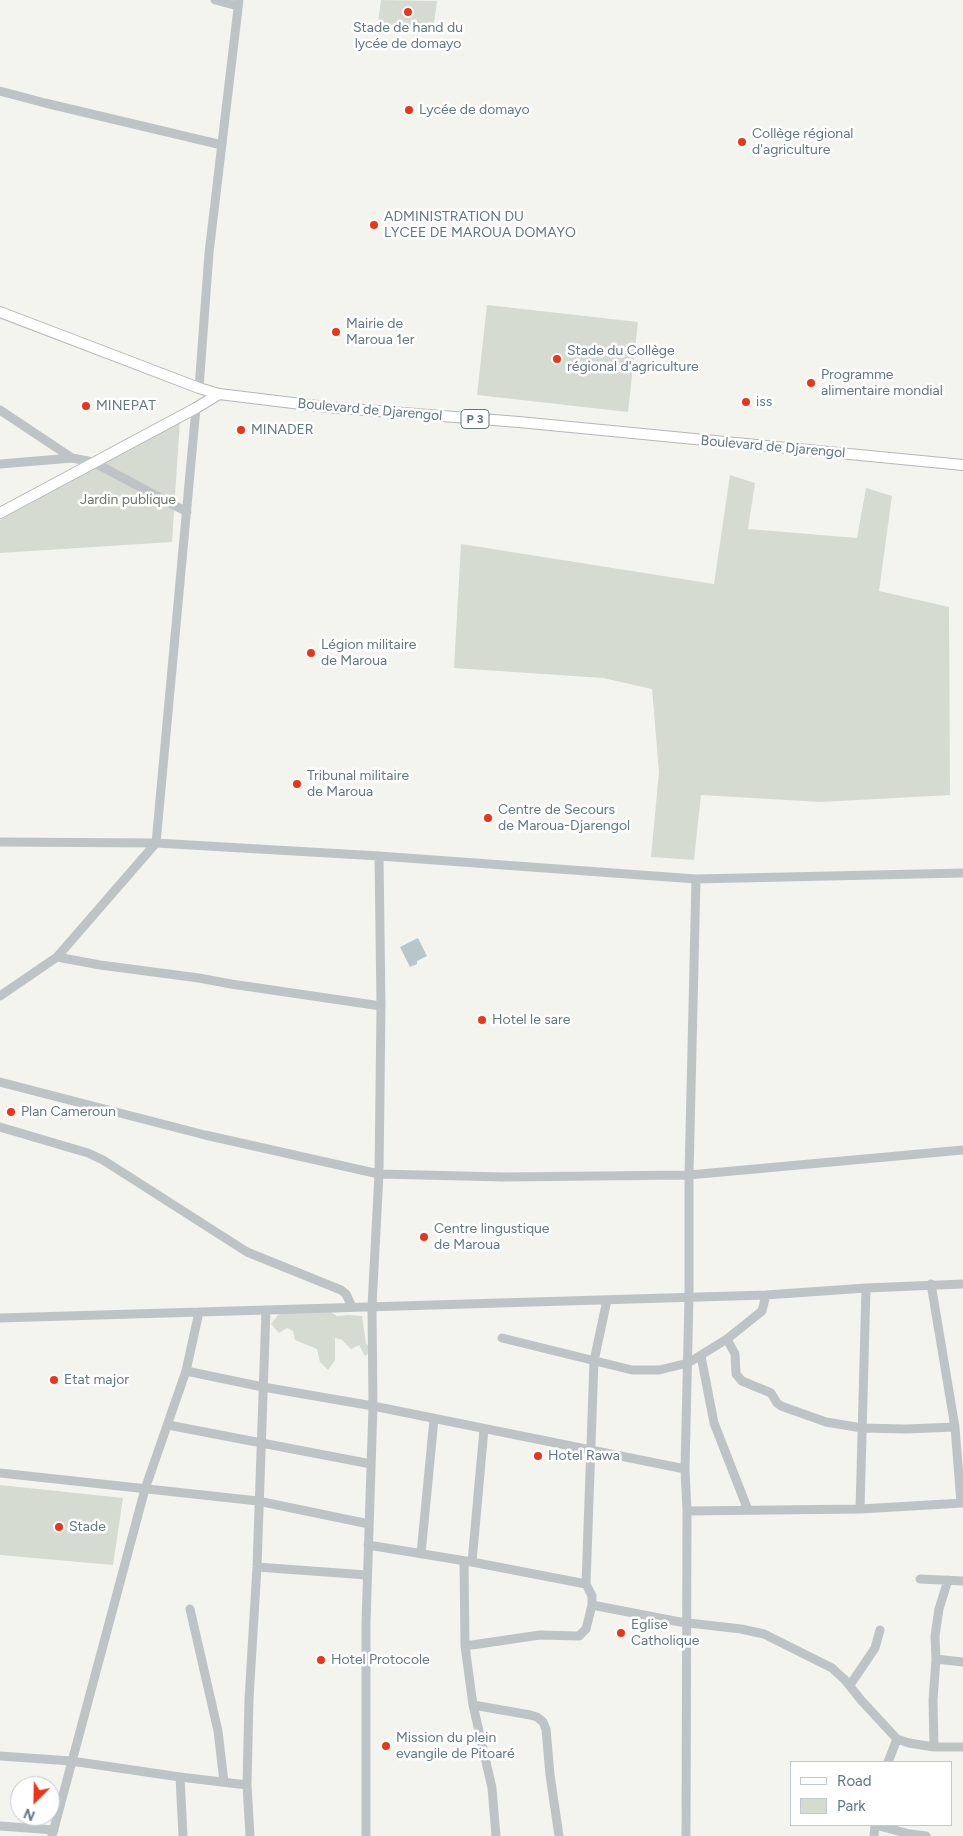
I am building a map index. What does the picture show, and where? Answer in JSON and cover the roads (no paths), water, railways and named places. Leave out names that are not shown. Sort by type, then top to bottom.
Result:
[{"type":"main road","name":"Boulevard de Djarengol","points":[[0,312],[219,394],[326,407],[529,423],[963,465]]},
{"type":"main road","points":[[0,513],[219,394]]},
{"type":"street","points":[[199,388],[209,253],[238,3],[215,0]]},
{"type":"street","points":[[0,91],[222,145]]},
{"type":"street","points":[[0,996],[57,957],[156,843],[196,408]]},
{"type":"street","points":[[0,410],[72,458]]},
{"type":"street","points":[[0,464],[72,458],[93,462],[187,512]]},
{"type":"street","points":[[0,842],[156,843],[380,856],[696,879],[963,873]]},
{"type":"street","points":[[366,1836],[367,1575],[373,1406],[372,1306],[379,1174],[380,856]]},
{"type":"street","points":[[686,1836],[687,1511],[685,1469],[690,1297],[689,1175],[696,879]]},
{"type":"street","points":[[57,957],[100,966],[199,978],[381,1006]]},
{"type":"street","points":[[0,1082],[204,1135],[379,1174],[504,1177],[689,1175],[963,1150]]},
{"type":"street","points":[[0,1127],[88,1153],[103,1160],[247,1252],[341,1290],[346,1294],[352,1307]]},
{"type":"street","points":[[687,1511],[860,1509],[962,1503],[955,1427],[931,1284]]},
{"type":"street","points":[[0,1318],[766,1295],[931,1284],[963,1284]]},
{"type":"street","points":[[860,1509],[866,1288]]},
{"type":"street","points":[[502,1338],[632,1370],[659,1370],[688,1363],[727,1339],[762,1311],[766,1295]]},
{"type":"street","points":[[464,1646],[540,1635],[579,1636],[586,1629],[592,1605],[592,1596],[586,1584],[594,1361],[607,1300]]},
{"type":"street","points":[[250,1836],[247,1785],[249,1699],[262,1443],[266,1310]]},
{"type":"street","points":[[0,1826],[53,1833],[145,1489],[186,1371],[198,1312]]},
{"type":"street","points":[[727,1339],[735,1354],[736,1374],[742,1381],[768,1390],[781,1406],[826,1422],[862,1428],[955,1427]]},
{"type":"street","points":[[701,1356],[714,1423],[748,1510]]},
{"type":"street","points":[[186,1371],[263,1387],[373,1406],[685,1469]]},
{"type":"street","points":[[421,1554],[434,1419]]},
{"type":"street","points":[[168,1425],[371,1464]]},
{"type":"street","points":[[484,1429],[468,1562],[464,1646],[473,1705],[492,1788],[496,1836]]},
{"type":"street","points":[[0,1473],[258,1501],[369,1524]]},
{"type":"street","points":[[368,1545],[586,1584]]},
{"type":"street","points":[[256,1566],[367,1575]]},
{"type":"street","points":[[920,1579],[963,1581]]},
{"type":"street","points":[[934,1747],[935,1636],[939,1609],[948,1580]]},
{"type":"street","points":[[592,1605],[686,1623],[741,1629],[764,1634],[832,1668],[850,1685],[897,1739],[908,1743],[934,1747],[963,1746]]},
{"type":"street","points":[[190,1609],[218,1731],[224,1782]]},
{"type":"street","points":[[850,1685],[875,1648],[880,1630]]},
{"type":"street","points":[[936,1659],[963,1662]]},
{"type":"street","points":[[473,1705],[530,1715],[537,1717],[543,1722],[546,1729],[550,1775],[560,1836]]},
{"type":"street","points":[[888,1761],[897,1739]]},
{"type":"street","points":[[0,1756],[71,1761],[180,1778],[247,1785]]},
{"type":"street","points":[[180,1778],[183,1836]]},
{"type":"street","points":[[879,1826],[926,1836]]},
{"type":"place","name":"Stade de hand du lycée de domayo","points":[[408,12]]},
{"type":"place","name":"Lycée de domayo","points":[[409,110]]},
{"type":"place","name":"Collège régional d'agriculture","points":[[742,142]]},
{"type":"place","name":"ADMINISTRATION DU LYCEE DE MAROUA DOMAYO","points":[[374,225]]},
{"type":"place","name":"Mairie de Maroua 1er","points":[[336,332]]},
{"type":"place","name":"Stade du Collège régional d'agriculture","points":[[557,359]]},
{"type":"place","name":"Programme alimentaire mondial","points":[[811,383]]},
{"type":"place","name":"iss","points":[[746,402]]},
{"type":"place","name":"MINEPAT","points":[[86,406]]},
{"type":"place","name":"MINADER","points":[[241,430]]},
{"type":"place","name":"Légion militaire de Maroua","points":[[311,653]]},
{"type":"place","name":"Tribunal militaire de Maroua","points":[[297,784]]},
{"type":"place","name":"Centre de Secours de Maroua-Djarengol","points":[[488,818]]},
{"type":"place","name":"Hotel le sare","points":[[482,1020]]},
{"type":"place","name":"Plan Cameroun","points":[[11,1112]]},
{"type":"place","name":"Centre lingustique de Maroua","points":[[424,1237]]},
{"type":"place","name":"Etat major","points":[[54,1380]]},
{"type":"place","name":"Hotel Rawa","points":[[538,1456]]},
{"type":"place","name":"Stade","points":[[59,1527]]},
{"type":"place","name":"Eglise Catholique","points":[[621,1633]]},
{"type":"place","name":"Hotel Protocole","points":[[321,1660]]},
{"type":"place","name":"Mission du plein evangile de Pitoaré","points":[[386,1746]]},
{"type":"park label","name":"Jardin publique","points":[[128,500]]}]
